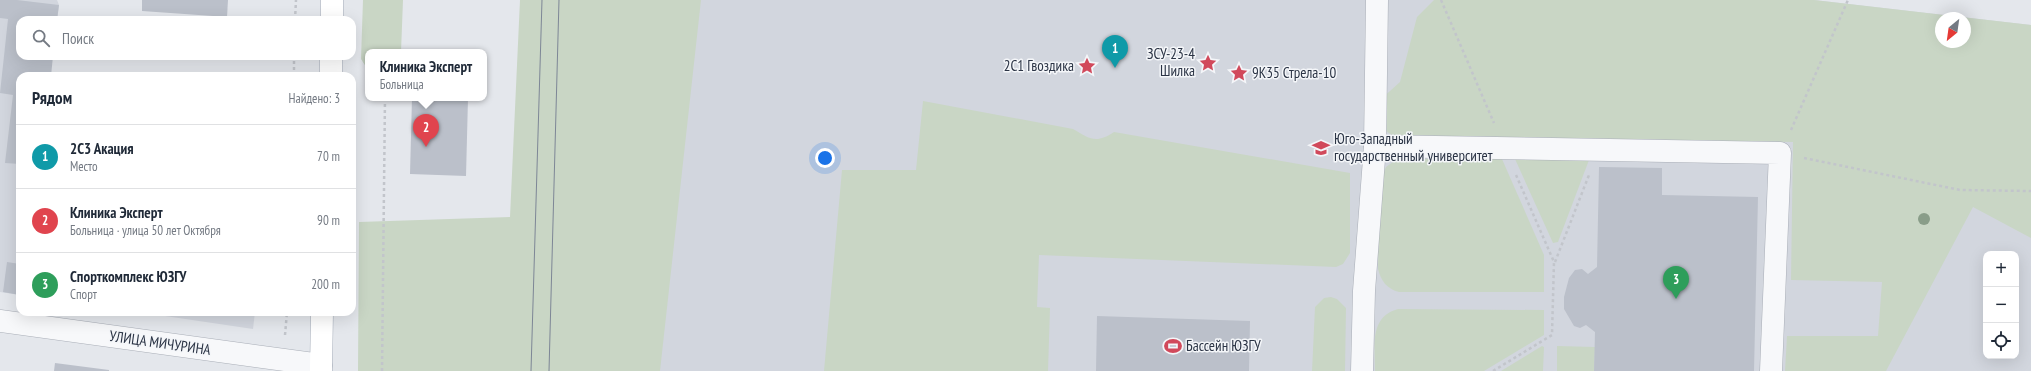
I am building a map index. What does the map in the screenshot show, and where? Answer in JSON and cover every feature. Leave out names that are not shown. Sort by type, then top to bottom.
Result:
[{"type":"main road","points":[[332,0],[332,16]]},
{"type":"main road","points":[[331,60],[331,72]]},
{"type":"main road","points":[[321,368],[322,316]]},
{"type":"street","points":[[1362,371],[1364,291],[1375,146],[1377,0]]},
{"type":"street","points":[[1375,146],[1780,154],[1771,371]]},
{"type":"street","name":"УЛИЦА МИЧУРИНА","points":[[0,321],[321,368]]},
{"type":"path","points":[[295,16],[296,0]]},
{"type":"path","points":[[1440,0],[1554,262]]},
{"type":"path","points":[[1848,0],[1780,154],[1960,190],[2031,191]]},
{"type":"path","points":[[294,60],[294,72]]},
{"type":"path","points":[[382,371],[385,101]]},
{"type":"path","points":[[1493,371],[1552,335],[1554,262],[1599,150]]},
{"type":"shaded area","points":[[0,0],[57,0],[59,5],[58,16],[16,16],[16,60],[20,60],[20,72],[16,72],[16,294],[0,292]]},
{"type":"shaded area","name":"Юго-Западный государственный университет","points":[[615,0],[1814,0],[1935,14],[1935,48],[1971,48],[1971,18],[2031,25],[2031,371],[606,371]]},
{"type":"shaded area","points":[[165,316],[255,316],[253,329]]},
{"type":"green space","points":[[363,0],[403,0],[401,49],[365,49],[365,65],[361,59]]},
{"type":"green space","points":[[520,0],[701,0],[660,371],[358,371],[359,222],[510,217]]},
{"type":"green space","points":[[1434,0],[1814,0],[1935,14],[1935,48],[1971,48],[1971,18],[2031,25],[2031,238],[1973,207],[1886,371],[1785,371],[1787,336],[1878,336],[1882,282],[1791,280],[1793,142],[1392,135],[1381,128],[1380,100],[1400,82],[1417,17]]},
{"type":"green space","points":[[923,101],[1073,129],[1093,139],[1108,136],[1114,132],[1350,173],[1350,253],[1343,264],[1336,267],[1039,255],[1037,307],[1050,308],[1048,371],[824,371],[842,170],[916,170]]},
{"type":"green space","points":[[1397,159],[1502,159],[1544,255],[1544,292],[1399,292],[1388,287],[1383,281],[1378,269],[1379,181],[1386,167]]},
{"type":"green space","points":[[1515,159],[1589,160],[1558,242],[1553,243]]},
{"type":"green space","points":[[1331,297],[1337,299],[1346,308],[1345,371],[1312,371],[1315,307],[1324,298]]},
{"type":"green space","points":[[1398,309],[1544,310],[1544,335],[1484,371],[1375,371],[1375,343],[1378,326],[1382,319],[1389,313]]},
{"type":"green space","points":[[1542,346],[1544,347],[1543,371],[1501,371]]},
{"type":"green space","points":[[1557,346],[1595,347],[1594,371],[1557,371]]},
{"type":"building","points":[[0,0],[17,0],[59,5],[58,16],[16,16],[16,60],[53,60],[51,72],[16,72],[16,164],[5,163],[13,95],[0,93],[8,19],[0,18]]},
{"type":"building","points":[[142,0],[228,0],[227,16],[142,11]]},
{"type":"building","points":[[412,101],[468,101],[466,176],[410,174]]},
{"type":"building","points":[[1599,167],[1662,168],[1662,195],[1758,197],[1754,371],[1594,371],[1595,332],[1586,325],[1580,328],[1574,326],[1564,309],[1564,297],[1569,278],[1575,270],[1582,269],[1588,274],[1597,267]]},
{"type":"building","points":[[7,262],[16,263],[16,294],[3,292]]},
{"type":"building","name":"Бассейн ЮЗГУ","points":[[1097,316],[1250,321],[1249,371],[1096,371]]},
{"type":"building","points":[[55,363],[109,370],[109,371],[54,371]]},
{"type":"tram line","points":[[531,371],[542,0]]},
{"type":"tram line","points":[[549,371],[559,0]]},
{"type":"place","name":"ЗСУ-23-4 Шилка","points":[[1208,63]]},
{"type":"place","name":"2С1 Гвоздика","points":[[1087,66]]},
{"type":"place","name":"2С3 Акация","points":[[1115,68]]},
{"type":"place","name":"9К35 Стрела-10","points":[[1239,73]]},
{"type":"place","name":"Клиника Эксперт","points":[[426,147]]},
{"type":"place","name":"Юго-Западный государственный университет","points":[[1321,148]]},
{"type":"place","name":"Спорткомплекс ЮЗГУ","points":[[1676,299]]},
{"type":"place","name":"Бассейн ЮЗГУ","points":[[1173,346]]}]
